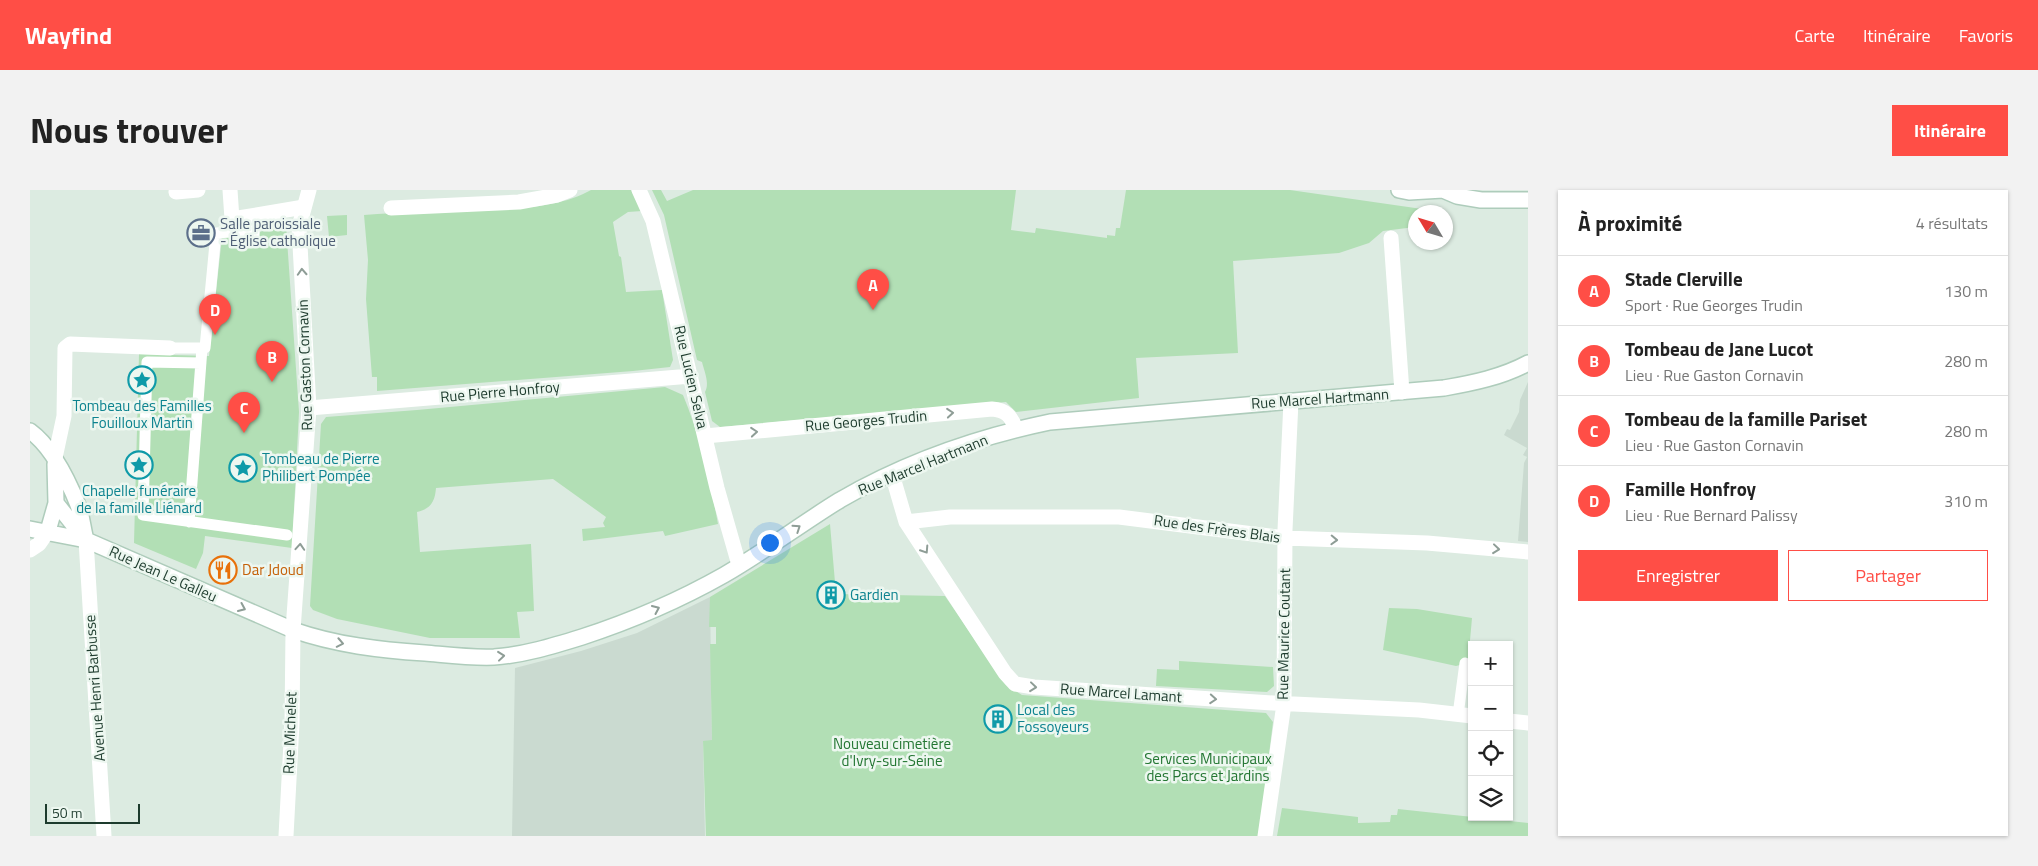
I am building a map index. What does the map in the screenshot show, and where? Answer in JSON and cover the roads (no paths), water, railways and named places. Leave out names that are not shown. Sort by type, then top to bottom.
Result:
[{"type":"street","points":[[176,192],[198,190]]},
{"type":"street","points":[[230,190],[231,225]]},
{"type":"street","name":"Rue Gaston Cornavin","points":[[293,630],[309,408],[299,227],[308,190]]},
{"type":"street","points":[[390,208],[519,202],[556,195],[570,190]]},
{"type":"street","name":"Rue Lucien Selva","points":[[639,190],[653,222],[717,488],[740,565]]},
{"type":"street","points":[[1399,190],[1443,190],[1457,196],[1482,200],[1528,200]]},
{"type":"street","points":[[30,550],[39,544],[48,531],[56,503],[55,458],[64,416],[65,348],[70,344],[205,348],[216,233],[231,225],[304,207]]},
{"type":"street","points":[[231,225],[254,230],[254,237]]},
{"type":"street","points":[[1390,238],[1402,392]]},
{"type":"street","points":[[189,522],[202,348]]},
{"type":"street","points":[[201,363],[147,362],[143,515],[286,535]]},
{"type":"street","name":"Rue Marcel Hartmann","points":[[293,630],[314,638],[382,650],[469,657],[514,654],[554,646],[652,612],[740,565],[841,500],[892,474],[963,445],[1016,429],[1050,422],[1444,388],[1514,371],[1528,363]]},
{"type":"street","name":"Rue Pierre Honfroy","points":[[309,408],[691,376]]},
{"type":"street","name":"Rue Maurice Coutant","points":[[1265,836],[1284,704],[1286,538],[1291,401]]},
{"type":"street","name":"Rue Georges Trudin","points":[[705,436],[992,409],[1002,410],[1012,417],[1016,429]]},
{"type":"street","name":"Avenue Henri Barbusse","points":[[30,431],[46,446],[55,458],[78,506],[86,540],[104,836]]},
{"type":"street","name":"Rue Marcel Lamant","points":[[892,474],[906,522],[1005,673],[1015,684],[1034,687],[1284,704],[1420,710],[1465,716]]},
{"type":"street","points":[[56,503],[86,540]]},
{"type":"street","name":"Rue des Frères Blais","points":[[906,522],[950,517],[1119,517],[1286,538],[1428,542],[1528,552]]},
{"type":"street","name":"Rue Jean Le Galleu","points":[[30,529],[48,531],[86,540],[293,630]]},
{"type":"street","name":"Rue Michelet","points":[[286,836],[292,723],[293,630]]},
{"type":"street","points":[[1465,663],[1465,716]]},
{"type":"street","points":[[1513,721],[1528,723]]},
{"type":"place","name":"Salle paroissiale - Église catholique","points":[[201,233]]},
{"type":"place","name":"Stade Clerville","points":[[873,310]]},
{"type":"place","name":"Famille Honfroy","points":[[215,335]]},
{"type":"place","name":"Tombeau des Familles Fouilloux Martin","points":[[142,380]]},
{"type":"place","name":"Tombeau de Jane Lucot","points":[[272,382]]},
{"type":"place","name":"Tombeau de la famille Pariset","points":[[244,433]]},
{"type":"place","name":"Chapelle funéraire de la famille Liénard","points":[[139,465]]},
{"type":"place","name":"Tombeau de Pierre Philibert Pompée","points":[[243,468]]},
{"type":"place","name":"Dar Jdoud","points":[[223,570]]},
{"type":"place","name":"Gardien","points":[[831,595]]},
{"type":"place","name":"Local des Fossoyeurs","points":[[998,719]]},
{"type":"park label","name":"Nouveau cimetière d'Ivry-sur-Seine","points":[[892,752]]},
{"type":"park label","name":"Services Municipaux des Parcs et Jardins","points":[[1208,768]]}]
